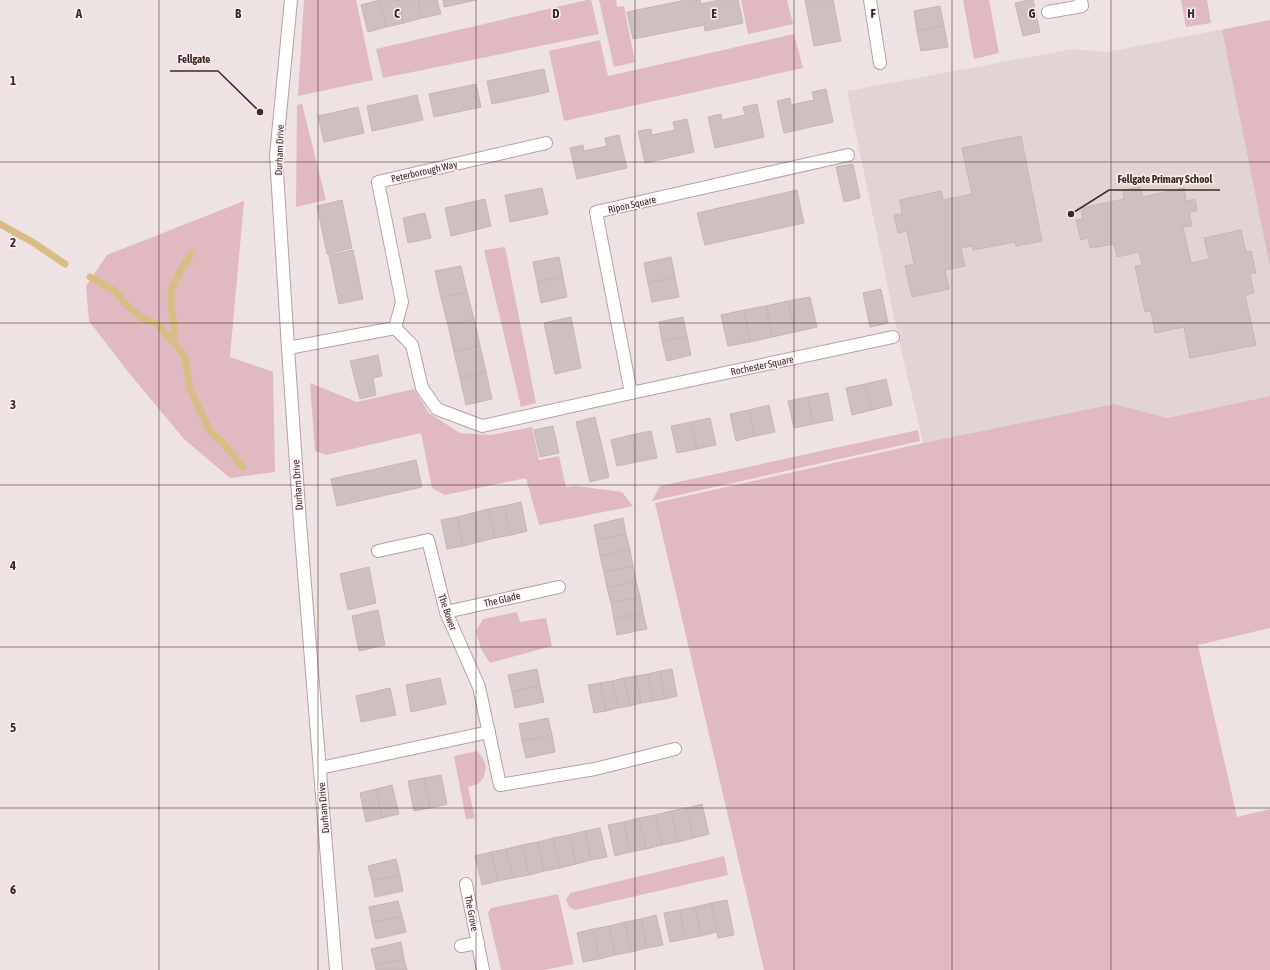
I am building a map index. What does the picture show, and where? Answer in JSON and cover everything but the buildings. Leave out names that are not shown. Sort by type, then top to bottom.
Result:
[{"type":"street","name":"Durham Drive","points":[[291,0],[276,156],[300,523],[336,970]]},
{"type":"street","points":[[870,0],[880,63]]},
{"type":"street","points":[[1048,12],[1082,6],[1081,0]]},
{"type":"street","name":"Peterborough Way","points":[[395,328],[402,302],[378,182],[546,143]]},
{"type":"street","name":"Ripon Square","points":[[631,392],[596,212],[848,155]]},
{"type":"street","points":[[288,348],[395,328],[412,345],[422,388],[437,409],[482,426],[631,392]]},
{"type":"street","name":"Rochester Square","points":[[631,392],[893,337]]},
{"type":"street","name":"The Bower","points":[[378,551],[428,540],[446,612],[479,687],[500,784],[595,769],[675,749]]},
{"type":"street","name":"The Glade","points":[[446,612],[559,587]]},
{"type":"street","points":[[320,768],[488,732]]},
{"type":"street","name":"The Grove","points":[[466,884],[483,970]]},
{"type":"street","name":"The Grove","points":[[461,946],[478,943]]},
{"type":"shaded area","points":[[304,0],[356,0],[373,80],[298,96]]},
{"type":"shaded area","points":[[591,0],[599,34],[383,78],[376,49]]},
{"type":"shaded area","points":[[599,0],[616,0],[617,7],[624,6],[635,62],[614,67]]},
{"type":"shaded area","points":[[741,0],[787,0],[793,24],[748,34]]},
{"type":"shaded area","points":[[963,0],[989,0],[999,53],[974,59]]},
{"type":"shaded area","points":[[1181,0],[1207,0],[1211,23],[1186,27]]},
{"type":"shaded area","points":[[1270,20],[1270,396],[1166,418],[1114,404],[923,443],[898,336],[847,91],[1073,49],[1106,52]]},
{"type":"shaded area","points":[[1270,20],[1270,266],[1222,30]]},
{"type":"shaded area","points":[[794,34],[803,68],[564,121],[549,51],[600,40],[608,76]]},
{"type":"shaded area","points":[[302,104],[326,200],[296,207],[297,105]]},
{"type":"shaded area","points":[[244,201],[230,357],[273,372],[275,472],[230,478],[184,439],[129,373],[89,321],[86,286],[107,255]]},
{"type":"shaded area","points":[[505,247],[536,403],[521,407],[484,250]]},
{"type":"shaded area","points":[[310,383],[357,402],[414,389],[429,413],[460,433],[491,435],[532,427],[539,460],[559,456],[566,487],[576,486],[622,492],[633,506],[539,525],[526,478],[445,495],[432,488],[421,433],[326,455],[315,451]]},
{"type":"shaded area","points":[[1270,396],[1270,628],[1198,645],[1237,817],[1270,809],[1270,970],[764,970],[655,503],[923,443],[1114,404],[1167,418]]},
{"type":"shaded area","points":[[918,430],[920,441],[652,501],[660,486]]},
{"type":"shaded area","points":[[517,612],[520,622],[546,618],[552,646],[490,663],[481,649],[476,631],[483,619]]},
{"type":"shaded area","points":[[477,751],[483,758],[486,767],[484,777],[478,784],[468,787],[475,818],[466,819],[454,756]]},
{"type":"shaded area","points":[[724,856],[728,875],[575,910],[569,907],[566,900],[570,893]]},
{"type":"shaded area","points":[[558,894],[574,964],[544,970],[501,970],[488,913],[491,908]]},
{"type":"waterway","points":[[0,224],[34,243],[65,264]]},
{"type":"waterway","points":[[174,342],[171,291],[179,273],[192,253]]},
{"type":"waterway","points":[[90,277],[115,291],[125,304],[142,318],[157,324],[174,342],[185,358],[190,389],[210,431],[226,446],[242,467]]},
{"type":"place","name":"Fellgate","points":[[260,112]]},
{"type":"place","name":"Fellgate Primary School","points":[[1071,214]]}]
